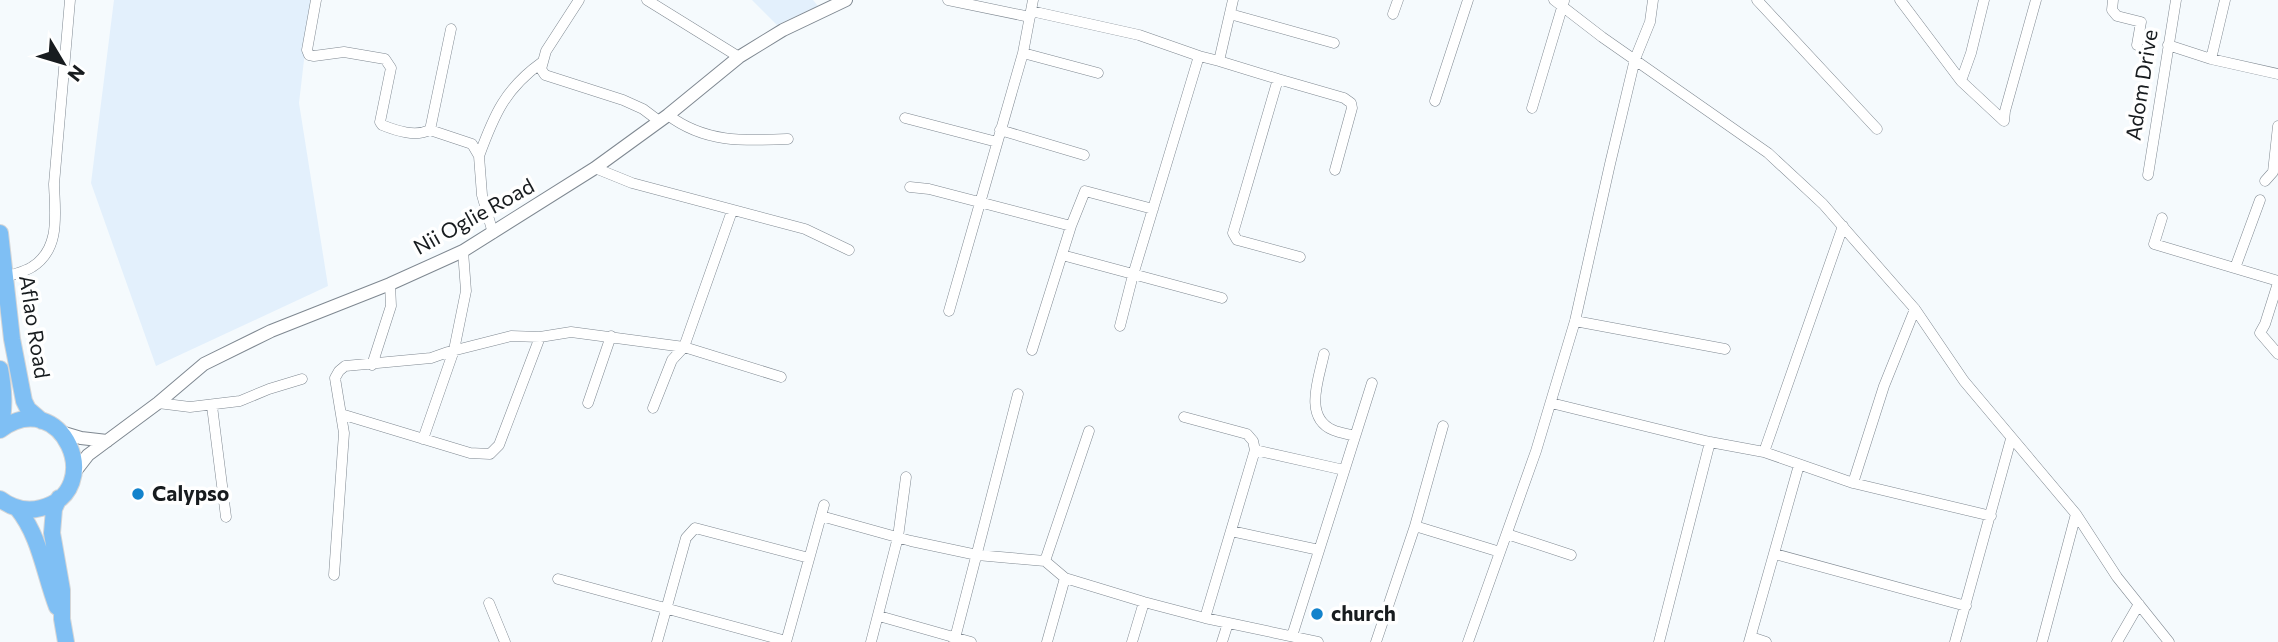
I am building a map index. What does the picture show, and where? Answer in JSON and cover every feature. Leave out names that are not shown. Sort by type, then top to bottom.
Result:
[{"type":"highway","name":"Aflao Road","points":[[0,233],[2,278],[24,401],[28,409],[42,421]]},
{"type":"highway","name":"Aflao Road","points":[[0,369],[4,400],[0,430]]},
{"type":"highway","points":[[0,430],[20,420],[42,421],[61,432],[73,451],[74,473],[59,498],[52,520],[62,590],[62,619]]},
{"type":"highway","points":[[17,508],[39,508],[59,498]]},
{"type":"highway","points":[[0,499],[17,508],[37,544],[62,619],[66,642]]},
{"type":"street","points":[[2,278],[31,268],[44,257],[53,242],[54,184],[70,0]]},
{"type":"street","points":[[316,0],[308,41],[309,55],[314,57],[344,52],[385,59],[391,68],[380,122],[382,125],[412,134],[423,134],[430,130],[472,144],[479,156]]},
{"type":"street","points":[[579,0],[545,51],[541,63],[545,75],[623,100],[702,135],[745,141],[788,139]]},
{"type":"street","points":[[647,0],[739,57]]},
{"type":"street","name":"Nii Oglie Road","points":[[74,473],[88,455],[158,403],[204,364],[271,331],[390,284],[463,251],[595,168],[664,118],[739,57],[782,30],[846,0]]},
{"type":"street","points":[[1219,61],[1233,0]]},
{"type":"street","points":[[1394,14],[1398,0]]},
{"type":"street","points":[[1435,101],[1468,0]]},
{"type":"street","points":[[1468,642],[1507,534],[1576,321],[1635,59],[1650,22],[1653,0]]},
{"type":"street","points":[[1757,0],[1877,129]]},
{"type":"street","points":[[1900,0],[1961,81],[2004,121],[2036,0]]},
{"type":"street","points":[[1961,81],[1984,0]]},
{"type":"street","points":[[2113,0],[2112,10],[2116,16],[2141,22],[2137,45]]},
{"type":"street","name":"Adom Drive","points":[[2148,175],[2176,0]]},
{"type":"street","points":[[2211,59],[2225,0]]},
{"type":"street","points":[[948,1],[1032,9],[1139,35],[1199,56],[1344,98],[1351,103],[1352,108],[1335,170]]},
{"type":"street","points":[[1532,108],[1560,2],[1602,37],[1768,153],[1807,188],[1843,226],[1915,309],[1964,381],[2076,514],[2117,578],[2169,642]]},
{"type":"street","points":[[949,311],[1023,53],[1032,9]]},
{"type":"street","points":[[1230,14],[1334,43]]},
{"type":"street","points":[[430,130],[451,29]]},
{"type":"street","points":[[2168,45],[2211,59],[2278,74]]},
{"type":"street","points":[[1023,53],[1098,73]]},
{"type":"street","points":[[1120,326],[1199,56]]},
{"type":"street","points":[[493,233],[482,195],[479,156],[495,114],[521,78],[541,63]]},
{"type":"street","points":[[1278,79],[1233,233],[1237,240],[1300,257]]},
{"type":"street","points":[[905,118],[997,142]]},
{"type":"street","points":[[2266,181],[2273,172],[2278,126]]},
{"type":"street","points":[[1000,130],[1084,155]]},
{"type":"street","points":[[595,168],[632,183],[805,229],[849,250]]},
{"type":"street","points":[[910,187],[929,189],[1071,226]]},
{"type":"street","points":[[1032,350],[1071,226],[1085,191],[1153,209]]},
{"type":"street","points":[[2235,268],[2260,200]]},
{"type":"street","points":[[653,408],[672,360],[684,347],[732,211]]},
{"type":"street","points":[[2162,218],[2154,244],[2278,282],[2260,333],[2278,354]]},
{"type":"street","points":[[1764,452],[1843,226]]},
{"type":"street","points":[[422,439],[454,350],[466,291],[463,251]]},
{"type":"street","points":[[1062,255],[1222,298]]},
{"type":"street","points":[[372,365],[391,306],[390,284]]},
{"type":"street","points":[[1853,483],[1884,386],[1915,309]]},
{"type":"street","points":[[1576,321],[1725,349]]},
{"type":"street","points":[[334,575],[344,433],[335,378],[345,366],[431,358],[511,336],[540,337],[571,332],[684,347],[781,377]]},
{"type":"street","points":[[588,403],[611,336]]},
{"type":"street","points":[[341,414],[470,453],[490,454],[499,445],[540,337]]},
{"type":"street","points":[[1324,354],[1316,390],[1315,406],[1318,416],[1324,424],[1333,429],[1355,436]]},
{"type":"street","points":[[158,403],[190,407],[212,406],[240,401],[269,388],[302,379]]},
{"type":"street","points":[[1292,636],[1372,383]]},
{"type":"street","points":[[954,640],[1018,394]]},
{"type":"street","points":[[1551,402],[1710,442],[1764,452],[1853,483],[1991,516]]},
{"type":"street","points":[[212,406],[226,517]]},
{"type":"street","points":[[1184,417],[1247,434],[1253,441],[1255,450],[1205,618]]},
{"type":"street","points":[[1376,642],[1415,526],[1443,426]]},
{"type":"street","points":[[1045,561],[1089,431]]},
{"type":"street","points":[[61,432],[107,441]]},
{"type":"street","points":[[1955,642],[2011,439]]},
{"type":"street","points":[[1659,642],[1710,442]]},
{"type":"street","points":[[1255,450],[1344,470]]},
{"type":"street","points":[[1766,642],[1750,640],[1799,465]]},
{"type":"street","points":[[871,642],[898,537],[906,477]]},
{"type":"street","points":[[558,579],[786,642],[824,505]]},
{"type":"street","points":[[2042,642],[2076,514]]},
{"type":"street","points":[[821,516],[977,555],[1045,561],[1065,578],[1144,602],[1318,642]]},
{"type":"street","points":[[1415,526],[1500,552]]},
{"type":"street","points":[[657,642],[686,538],[695,528],[809,558]]},
{"type":"street","points":[[1231,531],[1319,550]]},
{"type":"street","points":[[1507,534],[1571,555]]},
{"type":"street","points":[[1774,554],[1966,606]]},
{"type":"street","points":[[1046,642],[1065,578]]},
{"type":"street","points":[[1132,642],[1144,602]]},
{"type":"street","points":[[489,603],[505,642]]},
{"type":"street","points":[[2117,642],[2139,604]]},
{"type":"street","points":[[879,616],[954,640],[971,642]]},
{"type":"street","points":[[1222,642],[1228,623]]},
{"type":"shaded area","points":[[114,0],[311,0],[299,103],[328,286],[156,366],[91,183]]},
{"type":"shaded area","points":[[752,0],[813,0],[818,6],[777,25]]},
{"type":"place","name":"Calypso","points":[[138,494]]},
{"type":"place","name":"church","points":[[1317,614]]}]
